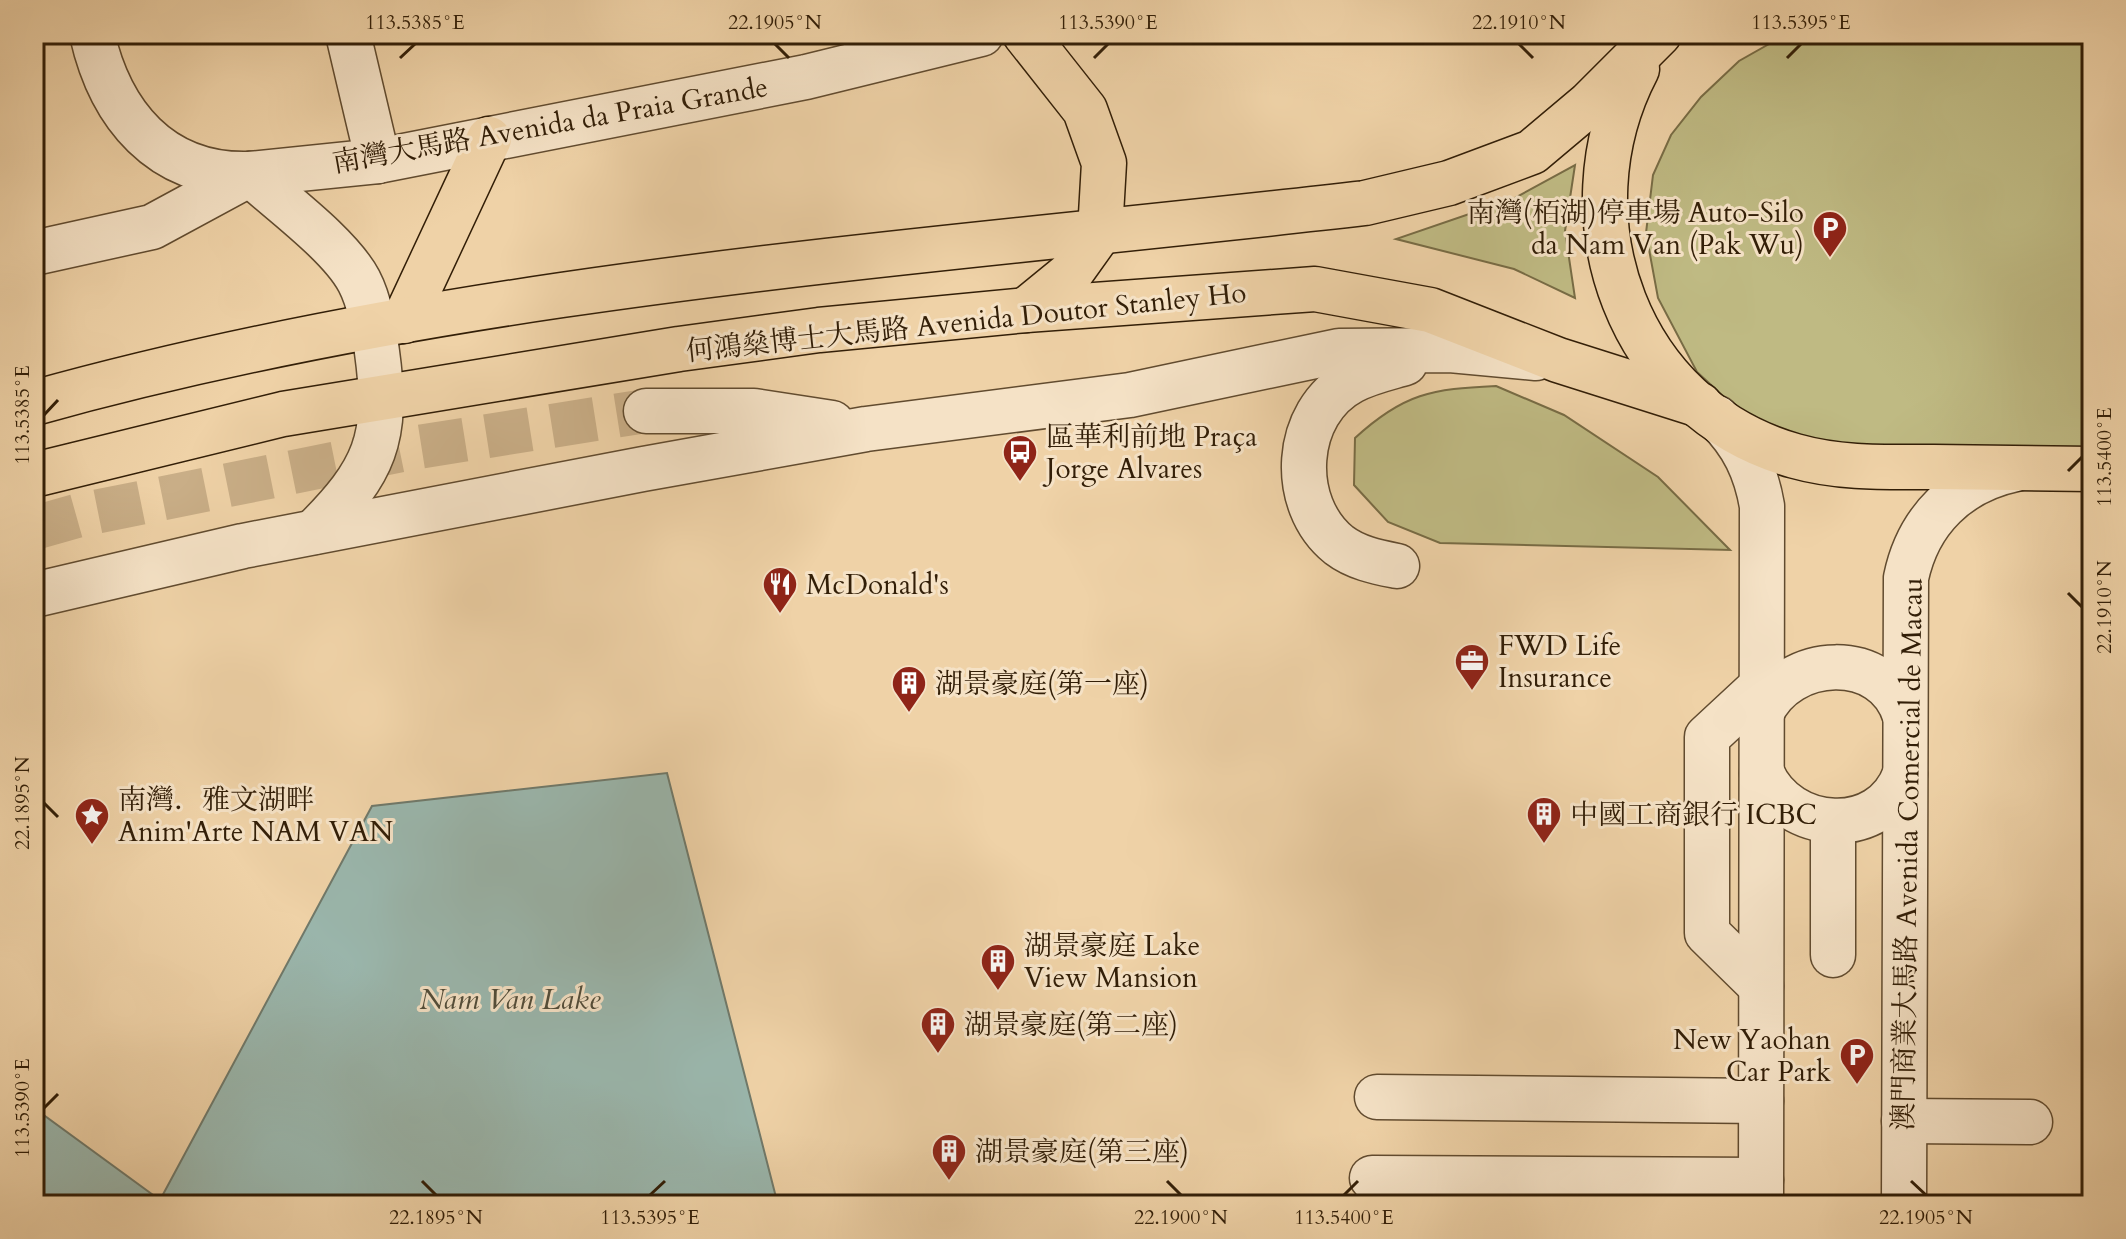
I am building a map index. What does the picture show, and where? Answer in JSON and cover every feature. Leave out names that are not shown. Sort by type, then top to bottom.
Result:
[{"type":"main road","points":[[1025,34],[1085,110],[1104,163],[1100,232],[1070,274],[1026,310]]},
{"type":"main road","points":[[34,403],[268,346],[389,324],[809,261],[1365,203],[1449,183],[1532,152],[1589,104],[1660,34]]},
{"type":"main road","points":[[1660,34],[1640,62],[1613,124],[1603,191],[1605,236],[1615,280],[1633,321],[1668,374],[1709,411],[1774,449],[1836,465],[2092,469]]},
{"type":"main road","points":[[389,324],[489,139]]},
{"type":"main road","name":"何鴻燊博士大馬路 Avenida Doutor Stanley Ho","points":[[34,475],[283,414],[694,346],[819,330],[1026,310],[1315,289],[1430,310],[1558,360],[1709,411]]},
{"type":"street","points":[[92,34],[107,85],[135,128],[176,158],[212,171],[250,174],[318,234],[359,280],[389,324],[379,439],[369,466],[350,497],[314,532]]},
{"type":"street","points":[[348,34],[378,161]]},
{"type":"street","name":"南灣大馬路 Avenida da Praia Grande","points":[[34,253],[152,227],[250,174],[378,161],[806,77],[981,34]]},
{"type":"street","points":[[34,595],[314,532],[866,429],[1130,395],[1339,351],[1450,350],[1558,360]]},
{"type":"street","points":[[1397,566],[1366,560],[1339,544],[1318,520],[1305,491],[1303,461],[1309,430],[1326,403],[1350,381],[1450,350]]},
{"type":"street","points":[[646,411],[754,411],[866,429]]},
{"type":"street","points":[[1372,1178],[1761,1192],[1762,506],[1752,466],[1742,446],[1709,411]]},
{"type":"street","name":"澳門商業大馬路 Avenida Comercial de Macau","points":[[1904,1205],[1906,578],[1919,538],[1931,519],[1962,490],[1981,479],[2022,468]]},
{"type":"street","points":[[1761,986],[1707,933],[1707,737],[1799,674],[1821,666],[1846,667],[1868,674],[1888,688],[1905,716]]},
{"type":"street","points":[[1762,773],[1783,804],[1807,818],[1833,822],[1860,818],[1883,806],[1901,785],[1905,774]]},
{"type":"street","points":[[1833,822],[1833,955]]},
{"type":"street","points":[[1377,1097],[1761,1101]]},
{"type":"street","points":[[1904,1121],[2030,1122]]},
{"type":"shaded area","points":[[1778,39],[2092,40],[2092,491],[1901,487],[1748,419],[1697,372],[1658,298],[1646,233],[1653,175],[1671,135],[1701,97],[1739,61]]},
{"type":"shaded area","points":[[1575,165],[1565,231],[1575,298],[1514,269],[1396,239],[1513,199]]},
{"type":"shaded area","points":[[1496,386],[1564,415],[1658,477],[1730,550],[1440,543],[1388,522],[1354,485],[1355,438],[1389,411],[1420,396],[1454,389]]},
{"type":"water","name":"Nam Van Lake","points":[[667,773],[778,1205],[34,1205],[34,1108],[160,1200],[372,806]]},
{"type":"tunnel","points":[[34,528],[80,515],[412,448],[646,411]]},
{"type":"place","name":"南灣(栢湖)停車場 Auto-Silo da Nam Van (Pak Wu)","points":[[1830,259]]},
{"type":"place","name":"區華利前地 Praça Jorge Alvares","points":[[1020,483]]},
{"type":"place","name":"McDonald's","points":[[780,615]]},
{"type":"place","name":"FWD Life Insurance","points":[[1472,692]]},
{"type":"place","name":"湖景豪庭(第一座)","points":[[909,714]]},
{"type":"place","name":"中國工商銀行 ICBC","points":[[1544,845]]},
{"type":"place","name":"南灣．雅文湖畔 Anim'Arte NAM VAN","points":[[92,846]]},
{"type":"place","name":"湖景豪庭 Lake View Mansion","points":[[998,992]]},
{"type":"place","name":"湖景豪庭(第二座)","points":[[938,1055]]},
{"type":"place","name":"New Yaohan Car Park","points":[[1857,1086]]},
{"type":"place","name":"湖景豪庭(第三座)","points":[[949,1182]]}]
